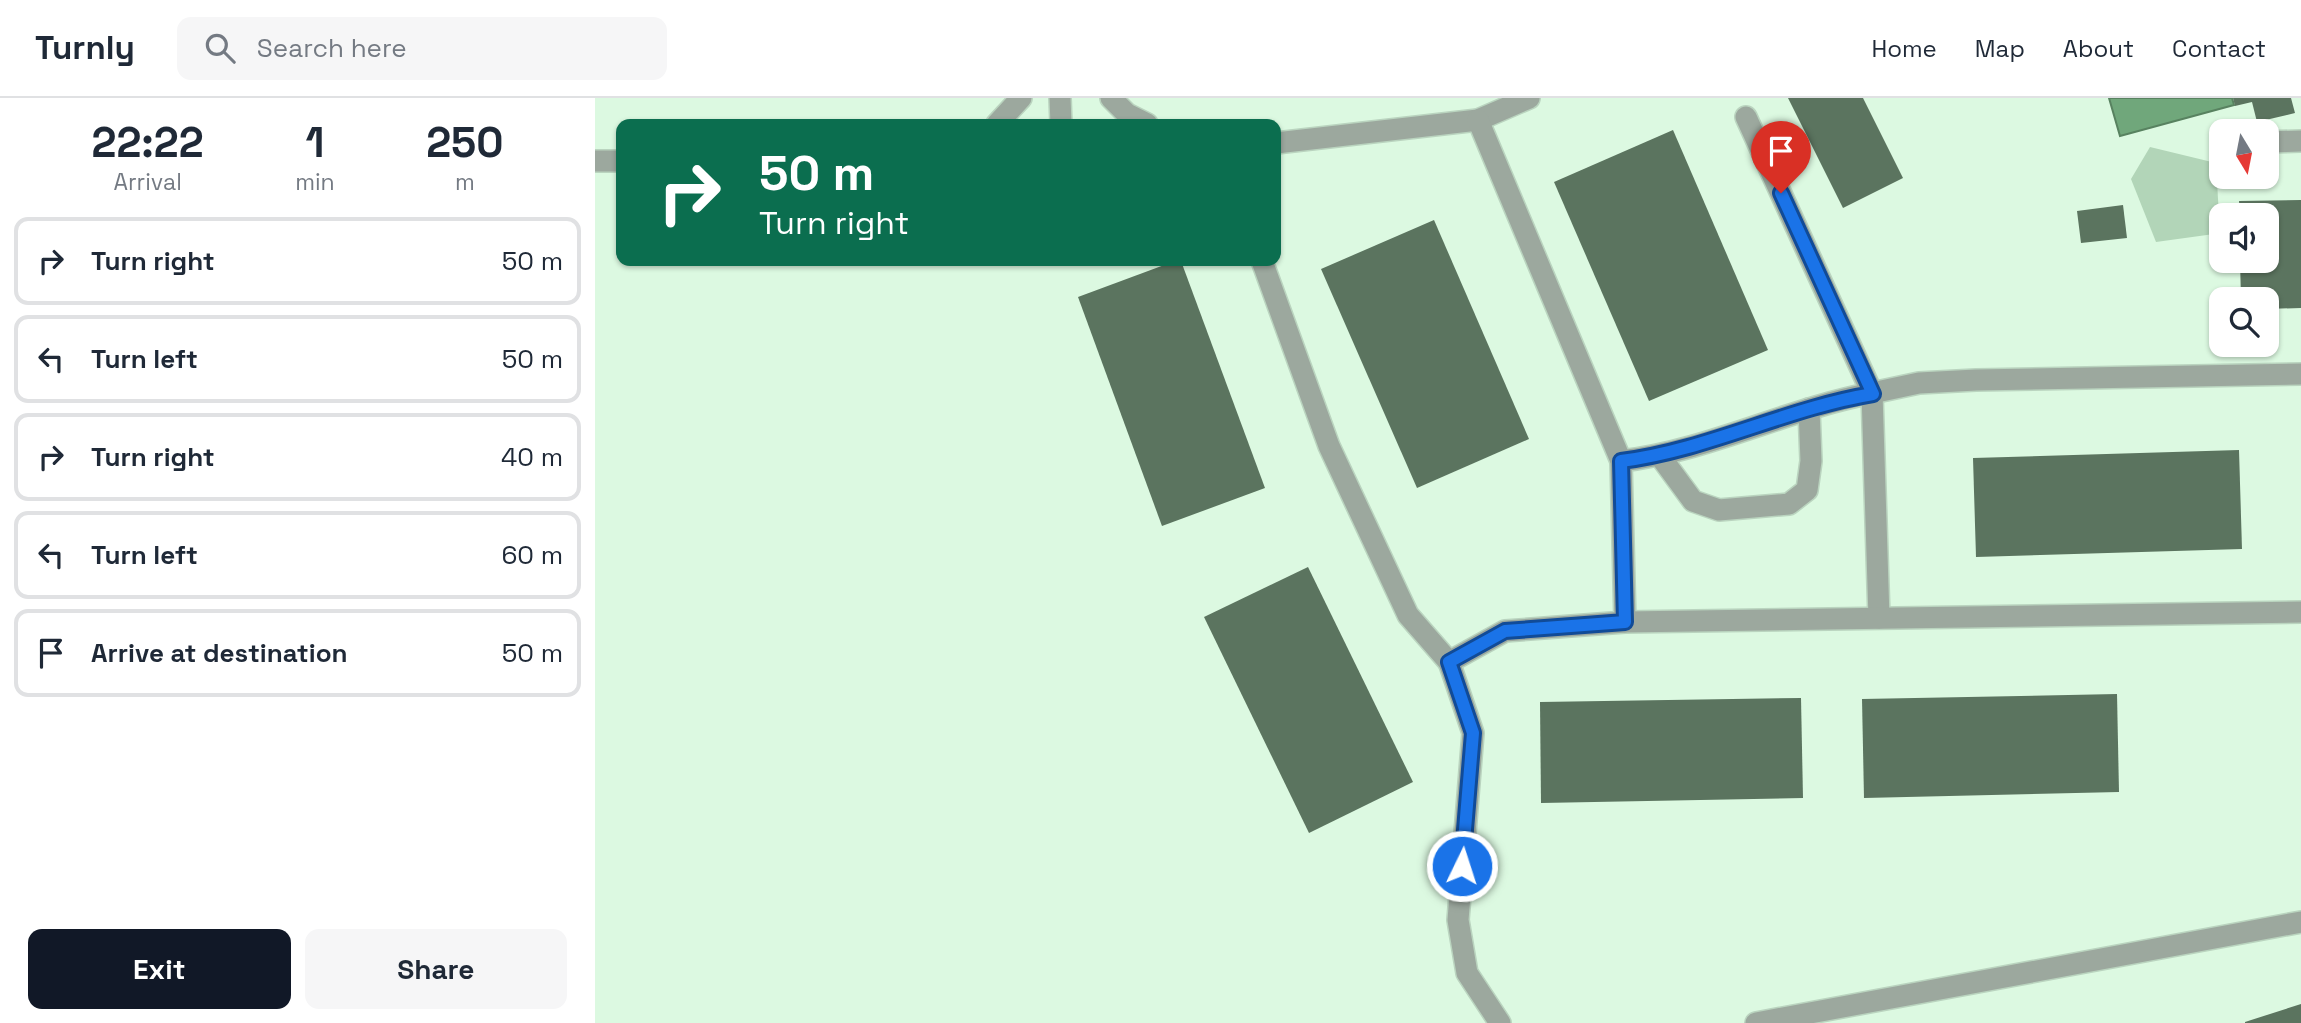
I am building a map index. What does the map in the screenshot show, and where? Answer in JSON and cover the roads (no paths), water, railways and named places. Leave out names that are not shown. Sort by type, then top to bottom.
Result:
[{"type":"street","points":[[1002,119],[1021,98]]},
{"type":"street","points":[[1060,98],[1061,119]]},
{"type":"street","points":[[1111,98],[1127,114],[1137,119]]},
{"type":"street","points":[[1281,142],[1478,120],[1529,98]]},
{"type":"street","points":[[1746,117],[1873,394],[1879,618]]},
{"type":"street","points":[[1478,120],[1621,461],[1625,622]]},
{"type":"street","points":[[2279,142],[2301,141]]},
{"type":"street","points":[[595,161],[616,160]]},
{"type":"street","points":[[1264,266],[1328,446],[1408,615],[1449,662],[1473,733],[1458,920],[1467,973],[1500,1023]]},
{"type":"street","points":[[1621,461],[1660,456],[1809,409],[1919,383],[2301,374]]},
{"type":"street","points":[[1660,456],[1693,500],[1719,510],[1789,504],[1807,489],[1811,461],[1809,409]]},
{"type":"street","points":[[1449,662],[1505,631],[1625,622],[2301,612]]},
{"type":"street","points":[[1756,1023],[2301,922]]}]
